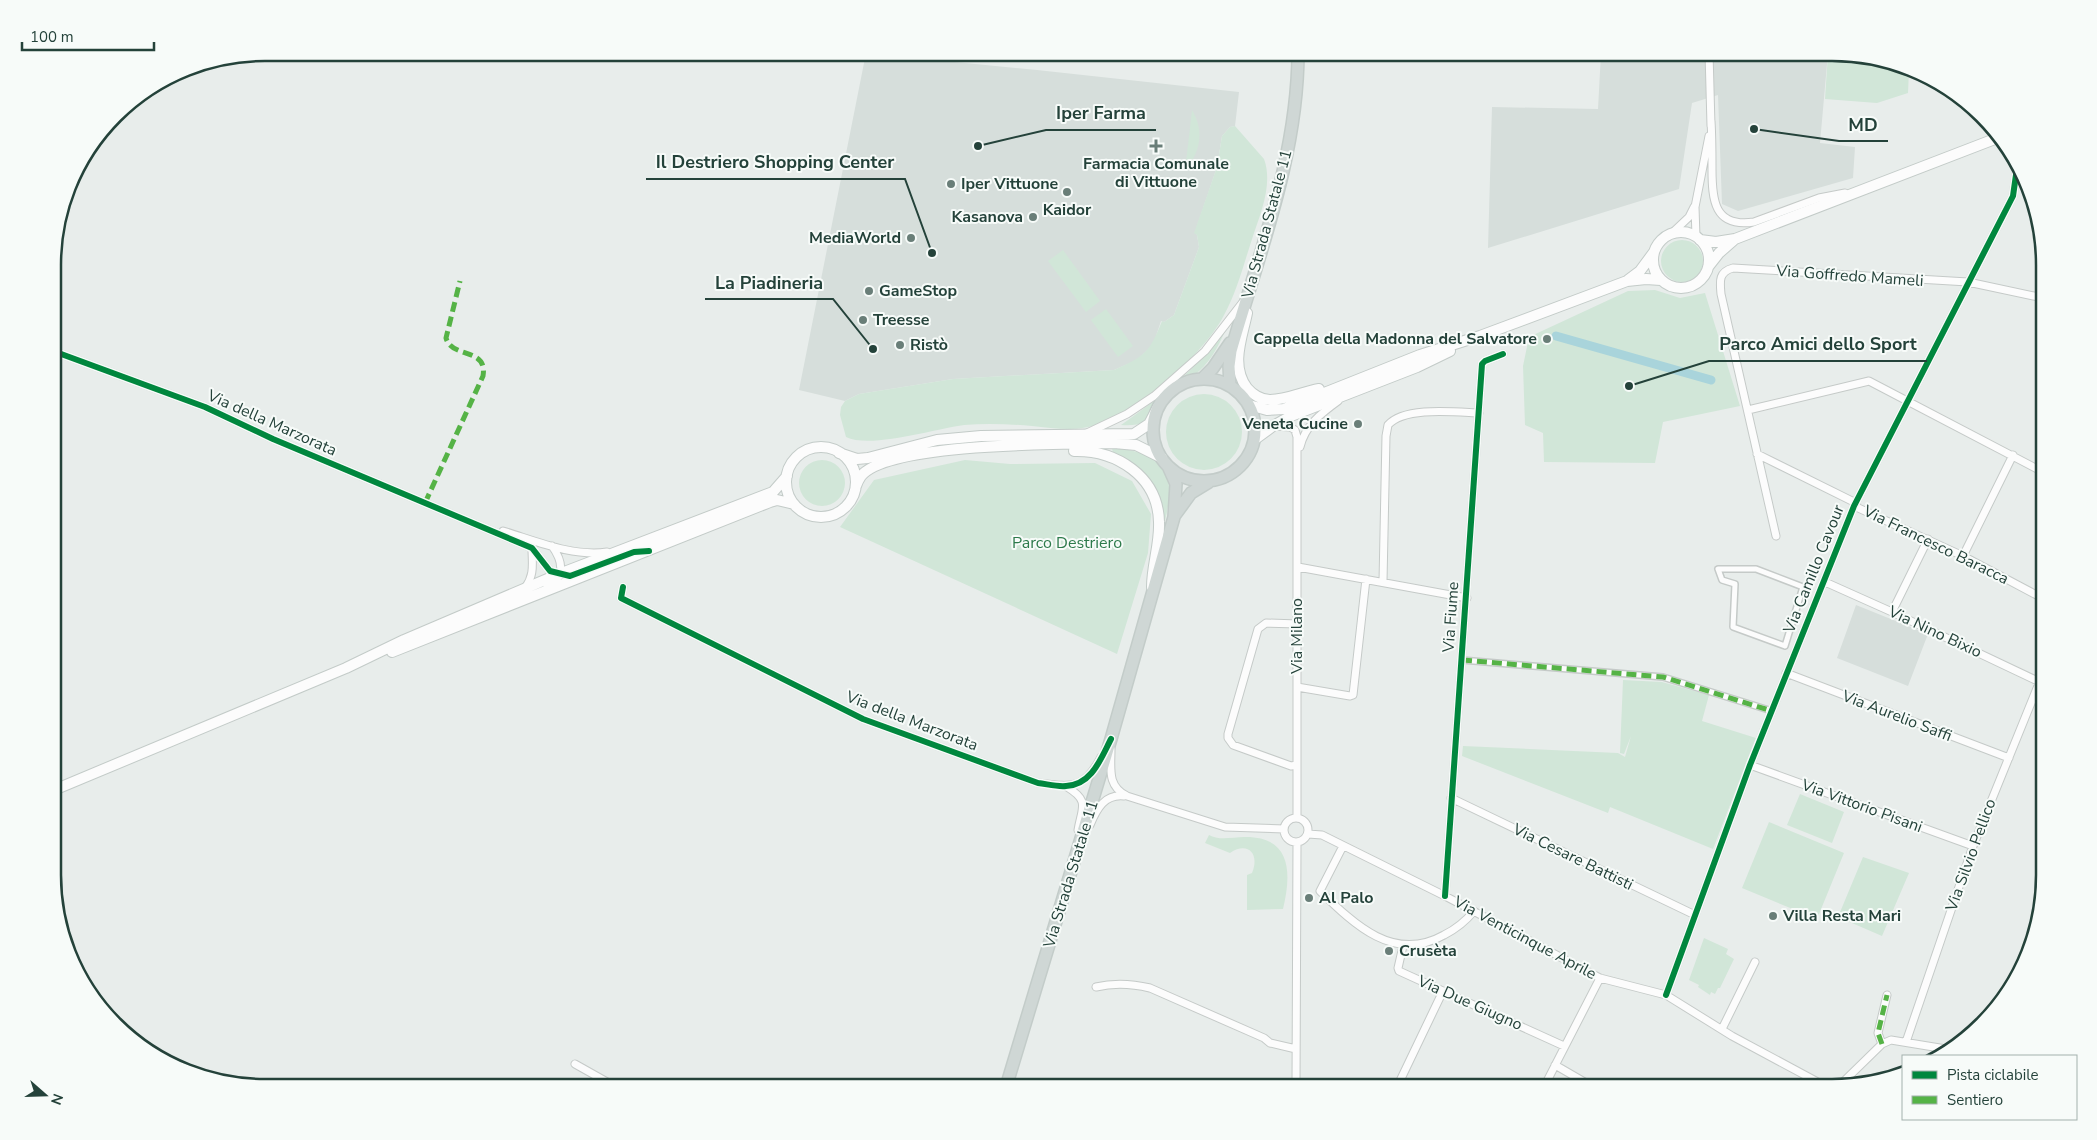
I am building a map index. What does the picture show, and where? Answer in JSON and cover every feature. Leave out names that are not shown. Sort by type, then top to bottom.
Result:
[{"type":"main road","name":"Via Strada Statale 11","points":[[1230,386],[1229,366],[1237,330],[1255,275],[1279,189],[1293,116],[1298,61]]},
{"type":"main road","points":[[1627,281],[1640,271],[1663,239],[1670,235],[1688,233],[1698,238],[1716,242],[1735,239],[1993,140]]},
{"type":"main road","points":[[1698,238],[1708,252],[1708,266]]},
{"type":"main road","points":[[1654,252],[1654,267],[1661,280],[1668,286],[1685,288],[1700,281],[1708,266],[1735,239]]},
{"type":"main road","points":[[1255,275],[1238,364],[1239,375],[1250,393],[1268,400],[1286,399],[1314,390],[1347,389]]},
{"type":"main road","points":[[1249,406],[1276,410],[1417,368],[1480,336],[1627,281],[1661,280]]},
{"type":"main road","name":"Via Strada Statale 11","points":[[1202,379],[1220,358],[1237,330]]},
{"type":"main road","points":[[61,787],[346,668],[404,640],[559,574],[773,492],[787,476],[793,462],[806,451],[823,447],[857,459],[868,458],[937,440],[981,436],[1134,434],[1149,424],[1158,407],[1166,396],[1176,387],[1188,381],[1202,379],[1216,380],[1230,386],[1241,394],[1249,406],[1255,428],[1254,440],[1249,454],[1239,467],[1226,476],[1212,480],[1195,480],[1179,475],[1165,462],[1157,451],[1153,437],[1154,421],[1158,407]]},
{"type":"main road","points":[[1254,440],[1273,426],[1347,389]]},
{"type":"main road","points":[[787,476],[787,491],[794,504],[800,510],[814,517],[831,516],[845,508],[854,494],[861,476],[886,462],[927,452],[976,448],[1114,443],[1136,445],[1165,462]]},
{"type":"main road","points":[[976,448],[1007,452],[1086,450],[1113,457],[1130,466],[1151,489],[1158,504],[1158,542],[1152,572],[1152,597]]},
{"type":"main road","points":[[840,452],[851,464],[856,486]]},
{"type":"main road","name":"Via Strada Statale 11","points":[[1008,1079],[1111,739],[1174,517],[1176,484],[1165,462]]},
{"type":"main road","name":"Via Strada Statale 11","points":[[1174,517],[1191,493],[1212,480]]},
{"type":"main road","points":[[346,668],[488,615],[770,502],[778,500],[794,504]]},
{"type":"street","points":[[1709,61],[1712,192],[1715,206],[1727,219],[1743,224],[1754,222],[1819,198],[1863,189]]},
{"type":"street","points":[[1698,238],[1695,207],[1711,121]]},
{"type":"street","name":"Via Camillo Cavour","points":[[1666,995],[1750,765],[1855,504],[2013,196],[2016,177]]},
{"type":"street","points":[[1670,235],[1689,217],[1695,207]]},
{"type":"street","name":"Via Goffredo Mameli","points":[[1748,410],[1721,294],[1720,280],[1725,270],[1733,268],[1968,282],[2036,297]]},
{"type":"street","points":[[1082,435],[1128,414],[1154,396],[1205,350],[1248,296]]},
{"type":"street","name":"Via della Marzorata","points":[[61,354],[205,407],[272,439],[478,524]]},
{"type":"street","name":"Via Fiume","points":[[1444,896],[1482,364],[1503,354]]},
{"type":"street","points":[[1776,536],[1748,410],[1870,382],[2036,466]]},
{"type":"street","points":[[1298,455],[1302,437],[1311,423],[1347,389]]},
{"type":"street","points":[[1382,582],[1386,436],[1388,425],[1397,419],[1428,411],[1479,413]]},
{"type":"street","points":[[1273,426],[1283,426],[1295,430],[1298,455]]},
{"type":"street","name":"Via Francesco Baracca","points":[[1757,454],[1855,504],[1964,556],[2036,594]]},
{"type":"street","name":"Via Milano","points":[[1297,818],[1298,455]]},
{"type":"street","points":[[1964,556],[2012,455]]},
{"type":"street","points":[[478,524],[552,546],[596,554],[620,551]]},
{"type":"street","points":[[478,524],[532,548],[550,571],[570,576],[634,552],[649,551]]},
{"type":"street","points":[[1892,612],[1928,539]]},
{"type":"street","points":[[488,615],[499,605],[555,582],[561,567],[560,559],[552,546]]},
{"type":"street","points":[[523,590],[533,574],[532,548]]},
{"type":"street","points":[[1298,567],[1466,598]]},
{"type":"street","points":[[1718,568],[1756,569],[1803,587],[1785,646],[1733,627],[1735,584],[1722,580],[1718,568]]},
{"type":"street","points":[[1297,687],[1350,696],[1352,694],[1366,579]]},
{"type":"street","name":"Via Nino Bixio","points":[[1825,582],[2036,680]]},
{"type":"street","name":"Via della Marzorata","points":[[623,587],[622,598],[863,719],[1038,783],[1067,786],[1089,778],[1111,739]]},
{"type":"street","points":[[1297,765],[1291,766],[1233,745],[1228,738],[1228,734],[1258,629],[1266,623],[1298,624]]},
{"type":"street","points":[[1462,660],[1663,677],[1772,711]]},
{"type":"street","name":"Via Aurelio Saffi","points":[[1786,674],[2008,758]]},
{"type":"street","name":"Via Silvio Pellico","points":[[1906,1042],[1973,846],[2008,758],[2036,696]]},
{"type":"street","points":[[1111,739],[1111,776],[1118,792],[1226,826],[1284,829]]},
{"type":"street","name":"Via Vittorio Pisani","points":[[1750,765],[1973,846]]},
{"type":"street","points":[[1067,786],[1082,798],[1084,806],[1072,865]]},
{"type":"street","points":[[1072,865],[1100,805],[1114,795],[1127,796]]},
{"type":"street","name":"Via Cesare Battisti","points":[[1451,798],[1695,915]]},
{"type":"street","points":[[1297,818],[1306,823],[1308,834],[1302,841],[1297,842],[1287,838],[1284,829],[1288,821],[1297,818]]},
{"type":"street","name":"Via Venticinque Aprile","points":[[1308,834],[1322,835],[1474,911],[1600,978],[1666,995],[1732,1036],[1812,1079]]},
{"type":"street","points":[[1296,1079],[1297,842]]},
{"type":"street","points":[[1343,846],[1320,891],[1358,925],[1388,942],[1403,946],[1428,943],[1462,924],[1474,911]]},
{"type":"street","name":"Via Due Giugno","points":[[1403,946],[1399,971],[1564,1046]]},
{"type":"street","points":[[1722,1029],[1755,962]]},
{"type":"street","points":[[1548,1079],[1600,978]]},
{"type":"street","points":[[1096,987],[1114,985],[1150,988],[1264,1038],[1270,1043],[1296,1050]]},
{"type":"street","points":[[1401,1079],[1443,991]]},
{"type":"street","points":[[1882,1044],[1878,1033],[1888,996]]},
{"type":"street","points":[[1847,1078],[1882,1044],[1891,1040],[1939,1048]]},
{"type":"street","points":[[575,1064],[602,1079]]},
{"type":"street","points":[[1555,1065],[1579,1079]]},
{"type":"shaded area","points":[[864,61],[945,61],[1239,92],[1235,126],[1230,127],[1222,136],[1217,167],[1195,232],[1199,247],[1174,315],[1164,322],[1161,321],[1153,345],[1137,360],[1114,370],[953,379],[859,394],[845,401],[799,390]]},
{"type":"shaded area","points":[[1601,61],[1827,61],[1820,143],[1855,147],[1853,178],[1738,211],[1722,204],[1718,95],[1692,103],[1679,189],[1488,248],[1492,107],[1598,109]]},
{"type":"shaded area","points":[[1856,605],[1928,634],[1908,686],[1837,658]]},
{"type":"green space","points":[[1827,61],[1872,65],[1909,76],[1908,93],[1877,103],[1825,99]]},
{"type":"green space","points":[[1192,110],[1198,126],[1199,142],[1194,157],[1185,171]]},
{"type":"green space","points":[[1235,126],[1264,159],[1267,188],[1262,208],[1236,288],[1223,317],[1185,365],[1149,395],[1113,418],[1088,427],[1064,429],[981,424],[964,425],[886,440],[870,441],[846,437],[840,415],[841,407],[845,401],[859,394],[953,379],[1114,370],[1139,357],[1149,347],[1162,321],[1164,322],[1174,315],[1199,247],[1197,235],[1194,233],[1217,167],[1222,136],[1230,127]]},
{"type":"green space","points":[[1686,240],[1694,243],[1700,249],[1703,261],[1700,273],[1694,279],[1678,282],[1670,279],[1664,273],[1661,257],[1664,249],[1670,243]]},
{"type":"green space","points":[[1063,250],[1100,301],[1086,312],[1048,261]]},
{"type":"green space","points":[[1655,290],[1680,298],[1705,293],[1740,406],[1663,422],[1655,463],[1544,462],[1543,433],[1525,425],[1523,366],[1529,337],[1628,291]]},
{"type":"green space","points":[[1106,309],[1133,346],[1118,357],[1091,320]]},
{"type":"green space","points":[[1226,329],[1216,349],[1199,372],[1169,390],[1157,403],[1146,420],[1132,425],[1121,425],[1178,381],[1204,357]]},
{"type":"green space","points":[[1197,394],[1211,394],[1225,400],[1236,411],[1242,425],[1239,447],[1231,459],[1211,470],[1197,470],[1183,464],[1172,453],[1166,439],[1166,425],[1172,411],[1183,400]]},
{"type":"green space","points":[[1112,448],[1144,454],[1155,460],[1163,468],[1169,489],[1165,521],[1160,499],[1147,477],[1128,461],[1113,453]]},
{"type":"green space","points":[[818,460],[826,460],[835,464],[841,470],[845,483],[841,496],[835,502],[826,506],[818,506],[809,502],[803,496],[799,487],[799,479],[803,470],[809,464]]},
{"type":"green space","name":"Parco Destriero","points":[[965,460],[1010,464],[1095,463],[1132,481],[1151,514],[1148,553],[1117,654],[840,527],[874,480]]},
{"type":"green space","points":[[1623,680],[1662,682],[1709,695],[1702,721],[1756,738],[1713,849],[1610,807],[1608,813],[1462,756],[1463,746],[1618,753],[1625,757],[1631,736],[1624,754],[1620,753]]},
{"type":"green space","points":[[1800,794],[1844,812],[1832,843],[1787,825]]},
{"type":"green space","points":[[1769,822],[1844,853],[1817,919],[1742,888]]},
{"type":"green space","points":[[1209,835],[1222,838],[1260,838],[1271,843],[1279,850],[1287,870],[1286,895],[1283,909],[1247,910],[1247,875],[1252,873],[1254,866],[1251,851],[1242,848],[1230,853],[1205,843]]},
{"type":"green space","points":[[1863,857],[1909,873],[1882,936],[1838,917]]},
{"type":"green space","points":[[1704,938],[1728,949],[1726,954],[1734,959],[1720,988],[1718,988],[1715,994],[1711,992],[1710,995],[1698,987],[1699,985],[1689,980]]},
{"type":"waterway","points":[[1556,336],[1711,380]]},
{"type":"marked path","points":[[425,503],[483,376],[483,367],[480,361],[455,349],[446,338],[460,281]]},
{"type":"marked path","points":[[1462,660],[1663,677],[1772,711]]},
{"type":"marked path","points":[[1882,1044],[1878,1033],[1887,995]]},
{"type":"cycle path","points":[[1666,995],[1750,765],[1854,506],[2013,196],[2016,177]]},
{"type":"cycle path","points":[[61,354],[205,407],[273,439],[532,548],[550,571],[570,576],[634,552],[649,551]]},
{"type":"cycle path","points":[[1445,896],[1482,364],[1503,354]]},
{"type":"cycle path","points":[[623,587],[621,598],[863,719],[1038,783],[1063,786],[1083,781],[1099,762],[1111,739]]},
{"type":"place","name":"MD","points":[[1754,129]]},
{"type":"place","name":"Iper Farma","points":[[978,146]]},
{"type":"place","name":"Farmacia Comunale di Vittuone","points":[[1156,146]]},
{"type":"place","name":"Iper Vittuone","points":[[951,184]]},
{"type":"place","name":"Kaidor","points":[[1067,192]]},
{"type":"place","name":"Kasanova","points":[[1033,217]]},
{"type":"place","name":"MediaWorld","points":[[911,238]]},
{"type":"place","name":"Il Destriero Shopping Center","points":[[932,253]]},
{"type":"place","name":"GameStop","points":[[869,291]]},
{"type":"place","name":"Treesse","points":[[863,320]]},
{"type":"place","name":"Cappella della Madonna del Salvatore","points":[[1547,339]]},
{"type":"place","name":"Ristò","points":[[900,345]]},
{"type":"place","name":"La Piadineria","points":[[873,349]]},
{"type":"place","name":"Parco Amici dello Sport","points":[[1629,386]]},
{"type":"place","name":"Veneta Cucine","points":[[1358,424]]},
{"type":"place","name":"Al Palo","points":[[1309,898]]},
{"type":"place","name":"Villa Resta Mari","points":[[1773,916]]},
{"type":"place","name":"Crusèta","points":[[1389,951]]}]
